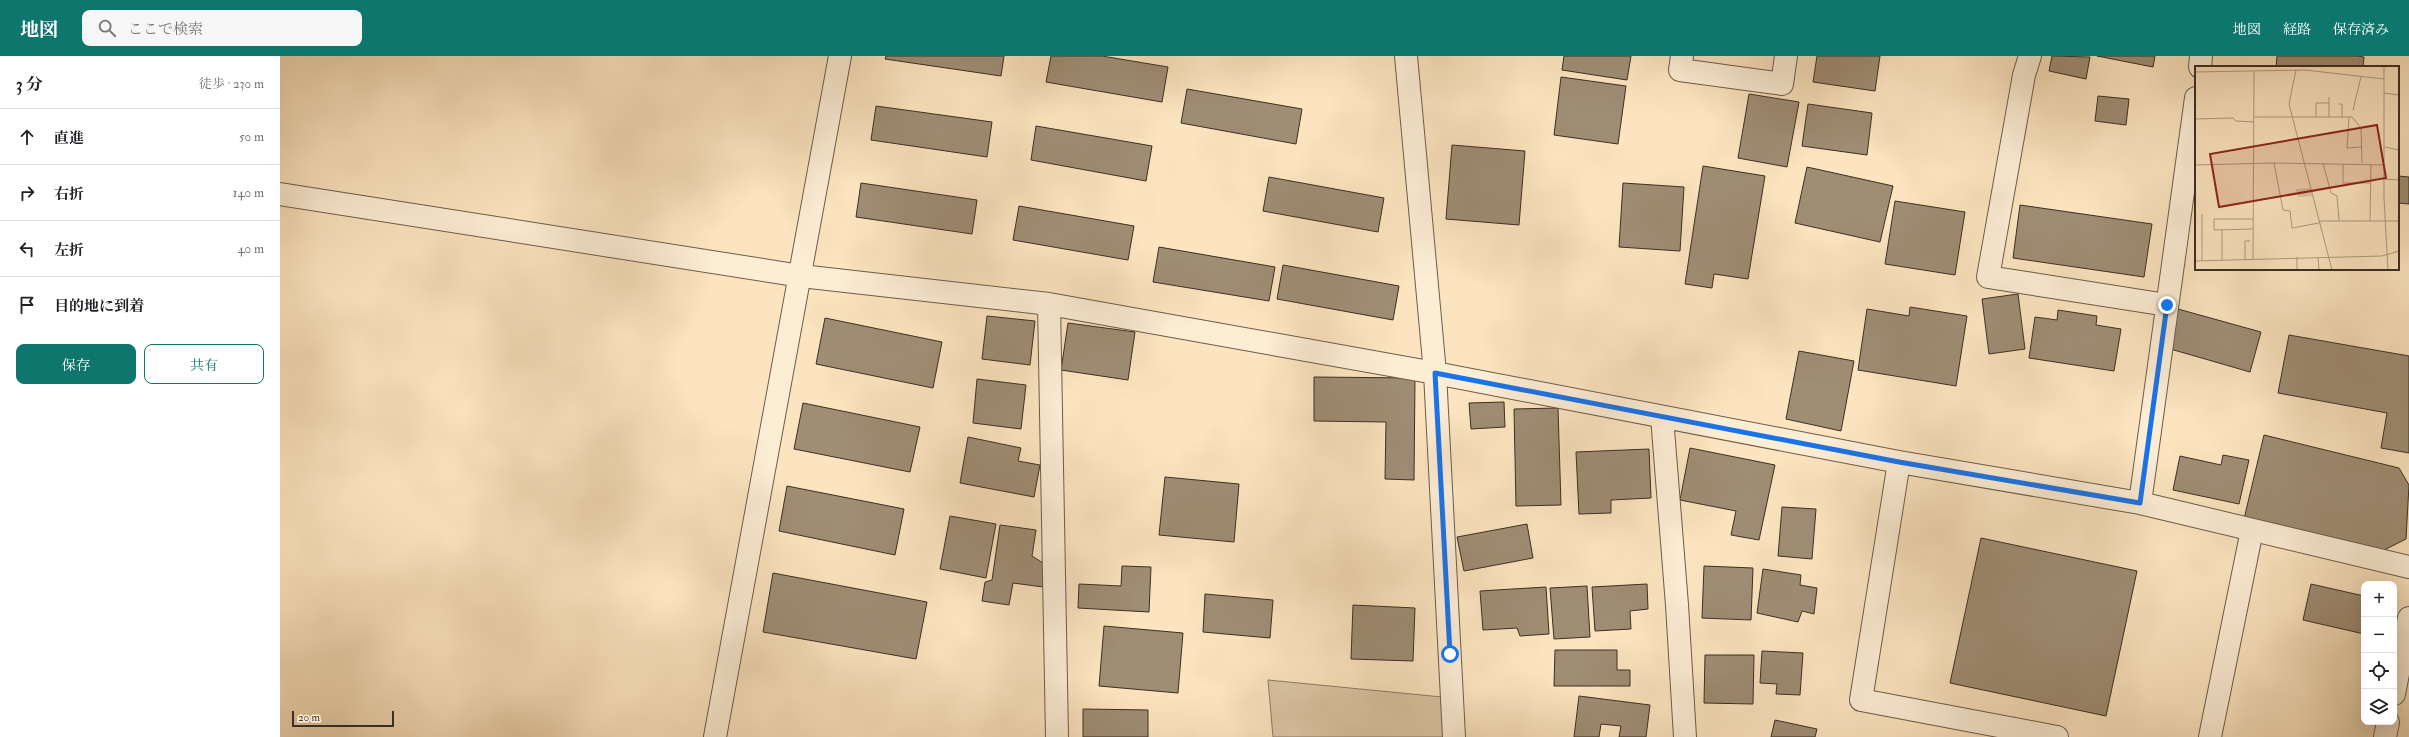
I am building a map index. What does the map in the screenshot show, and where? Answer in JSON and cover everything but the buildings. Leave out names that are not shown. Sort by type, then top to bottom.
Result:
[{"type":"street","points":[[715,737],[801,276],[840,56]]},
{"type":"street","points":[[1406,56],[1435,373],[1454,737]]},
{"type":"street","points":[[1682,56],[1680,70],[1782,84],[1786,56]]},
{"type":"street","points":[[2030,56],[2024,74],[1988,277],[2167,305]]},
{"type":"street","points":[[2200,66],[2201,56]]},
{"type":"street","points":[[2140,503],[2195,105]]},
{"type":"street","points":[[280,194],[801,276],[1049,304],[1435,373],[1662,418],[1899,462],[2140,503],[2409,567]]},
{"type":"street","points":[[1049,304],[1057,737]]},
{"type":"street","points":[[1662,418],[1677,605],[1685,737]]},
{"type":"street","points":[[1899,462],[1861,700],[2057,737]]},
{"type":"street","points":[[2210,737],[2252,530]]},
{"type":"street","points":[[2395,689],[2409,618]]},
{"type":"street","points":[[2385,737],[2387,725]]},
{"type":"shaded area","points":[[1268,680],[1452,698],[1454,737],[1273,737]]},
{"type":"route","points":[[1450,654],[1435,373],[1662,418],[1899,462],[2140,503],[2167,305]]}]
